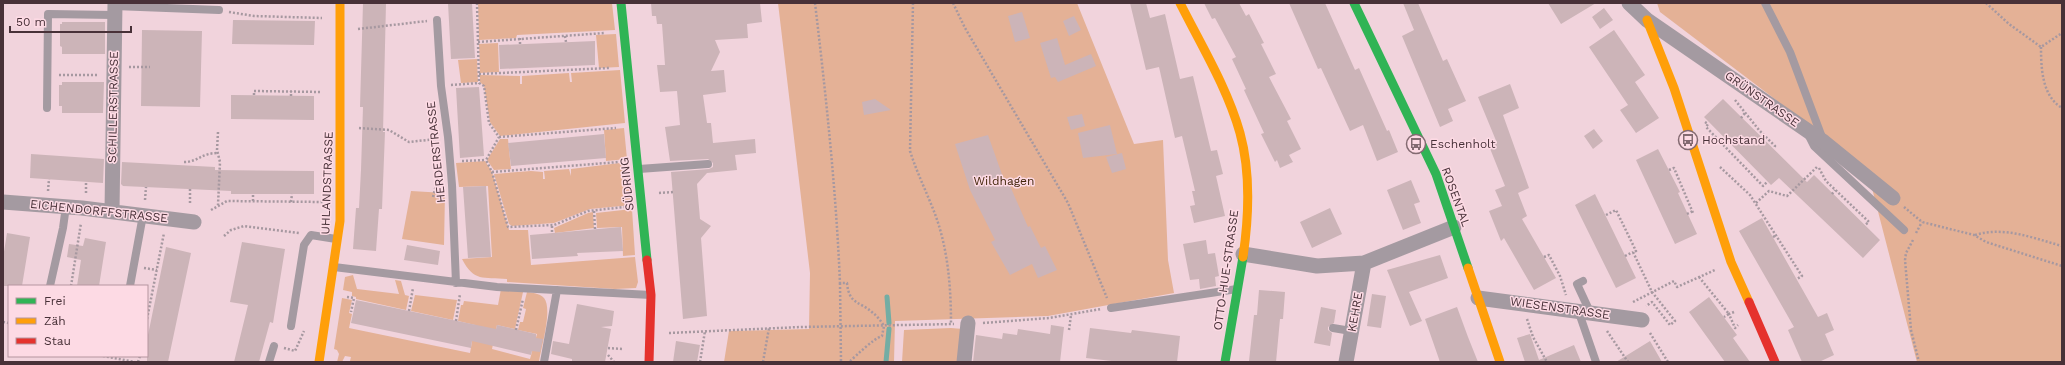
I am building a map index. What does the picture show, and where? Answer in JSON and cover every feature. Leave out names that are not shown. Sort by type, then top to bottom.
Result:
[{"type":"street","name":"UHLANDSTRASSE","points":[[319,362],[340,221],[340,3]]},
{"type":"street","name":"SÜDRING","points":[[621,3],[651,295],[648,334],[649,362]]},
{"type":"street","name":"OTTO-HUE-STRASSE","points":[[1180,3],[1216,73],[1240,133],[1246,164],[1248,194],[1243,254],[1225,362]]},
{"type":"street","name":"ROSENTAL","points":[[1354,3],[1436,174],[1500,362]]},
{"type":"street","name":"GRÜNSTRASSE","points":[[1629,3],[1647,20],[1824,142],[1893,198]]},
{"type":"street","name":"SCHILLERSTRASSE","points":[[112,211],[114,8]]},
{"type":"street","points":[[1647,20],[1674,88],[1732,262],[1775,362]]},
{"type":"street","name":"EICHENDORFFSTRASSE","points":[[3,202],[66,206],[84,203],[112,211],[144,210],[194,222]]},
{"type":"street","points":[[1243,254],[1317,266],[1364,263],[1454,227]]},
{"type":"street","name":"KEHRE","points":[[1346,362],[1364,263]]},
{"type":"street","name":"WIESENSTRASSE","points":[[1478,298],[1505,296],[1520,303],[1587,312],[1642,314]]},
{"type":"street","points":[[964,362],[968,323]]},
{"type":"lane","points":[[1764,3],[1790,52],[1824,142]]},
{"type":"lane","points":[[47,108],[48,14],[114,8],[219,10]]},
{"type":"lane","name":"HERDERSTRASSE","points":[[437,20],[441,86],[448,137],[459,283]]},
{"type":"lane","points":[[1806,130],[1814,146],[1904,230]]},
{"type":"lane","points":[[638,165],[661,170],[708,164]]},
{"type":"lane","points":[[50,285],[63,228],[66,206]]},
{"type":"lane","points":[[130,285],[144,210]]},
{"type":"lane","points":[[290,326],[304,246],[312,235],[337,239]]},
{"type":"lane","points":[[333,267],[459,283],[651,295]]},
{"type":"lane","points":[[1583,281],[1578,284],[1587,312],[1596,362]]},
{"type":"lane","points":[[1111,308],[1237,289]]},
{"type":"lane","points":[[544,362],[557,290]]},
{"type":"lane","points":[[1333,328],[1351,331]]},
{"type":"lane","points":[[269,362],[274,346]]},
{"type":"path","points":[[477,3],[479,83]]},
{"type":"path","points":[[815,3],[831,145],[840,283],[841,362]]},
{"type":"path","points":[[913,3],[910,151],[916,172],[935,215],[949,272],[951,324]]},
{"type":"path","points":[[648,334],[769,328],[951,324],[1049,318],[1111,308],[1068,203],[965,28],[953,3]]},
{"type":"path","points":[[1986,3],[2009,24],[2041,47]]},
{"type":"path","points":[[219,10],[254,16],[323,18]]},
{"type":"path","points":[[340,30],[388,27],[437,20]]},
{"type":"path","points":[[478,42],[624,32]]},
{"type":"path","points":[[2041,47],[2062,33]]},
{"type":"path","points":[[565,36],[566,42]]},
{"type":"path","points":[[520,38],[520,44]]},
{"type":"path","points":[[2041,47],[2041,68],[2047,91],[2058,106],[2062,108]]},
{"type":"path","points":[[47,75],[114,71],[150,67]]},
{"type":"path","points":[[479,74],[628,68]]},
{"type":"path","points":[[441,86],[479,83],[484,86],[489,123],[499,137]]},
{"type":"path","points":[[254,95],[254,91],[330,92]]},
{"type":"path","points":[[1734,98],[1745,113],[1775,146],[1774,148]]},
{"type":"path","points":[[1741,118],[1745,113]]},
{"type":"path","points":[[1703,120],[1708,124],[1706,127],[1763,186],[1767,182]]},
{"type":"path","points":[[499,137],[634,126]]},
{"type":"path","points":[[340,128],[389,130],[408,142],[448,137]]},
{"type":"path","points":[[218,132],[218,153],[220,162],[218,205]]},
{"type":"path","points":[[486,160],[499,137]]},
{"type":"path","points":[[184,162],[192,162],[203,154],[218,153]]},
{"type":"path","points":[[450,162],[486,160]]},
{"type":"path","points":[[486,160],[492,172],[508,227],[552,226],[594,211],[642,206]]},
{"type":"path","points":[[1716,164],[1750,194],[1802,276],[1797,279]]},
{"type":"path","points":[[492,172],[638,165]]},
{"type":"path","points":[[1756,203],[1769,190],[1787,196],[1818,166]]},
{"type":"path","points":[[48,195],[49,179]]},
{"type":"path","points":[[71,285],[86,182]]},
{"type":"path","points":[[144,210],[146,187]]},
{"type":"path","points":[[190,189],[190,203]]},
{"type":"path","points":[[1832,194],[1836,190]]},
{"type":"path","points":[[253,194],[253,201]]},
{"type":"path","points":[[291,202],[292,194]]},
{"type":"path","points":[[1893,198],[1922,222],[1974,235],[1986,242],[2062,266]]},
{"type":"path","points":[[211,210],[227,201],[329,202]]},
{"type":"path","points":[[1850,204],[1868,222],[1865,226]]},
{"type":"path","points":[[1606,215],[1616,210],[1636,251],[1634,252],[1652,292],[1675,321],[1670,325],[1652,302],[1642,314]]},
{"type":"path","points":[[594,211],[595,229]]},
{"type":"path","points":[[1687,214],[1693,211]]},
{"type":"path","points":[[1919,362],[1911,330],[1905,260],[1906,253],[1922,222]]},
{"type":"path","points":[[224,236],[231,230],[244,226],[312,235]]},
{"type":"path","points":[[552,226],[552,234]]},
{"type":"path","points":[[148,314],[165,229]]},
{"type":"path","points":[[1974,235],[1988,231],[2010,232],[2062,246]]},
{"type":"path","points":[[1773,237],[1777,235]]},
{"type":"path","points":[[1625,256],[1634,252]]},
{"type":"path","points":[[1631,303],[1674,281],[1677,287],[1712,270]]},
{"type":"path","points":[[409,311],[414,277]]},
{"type":"path","points":[[1700,277],[1728,314],[1724,317]]},
{"type":"path","points":[[456,321],[459,283]]},
{"type":"path","points":[[840,283],[847,283],[852,300],[874,313],[884,326],[882,336],[875,339],[870,346],[849,362]]},
{"type":"path","points":[[516,330],[525,288]]},
{"type":"path","points":[[1520,303],[1533,337],[1547,362]]},
{"type":"path","points":[[1587,312],[1628,362]]},
{"type":"path","points":[[1069,330],[1071,315]]},
{"type":"path","points":[[763,362],[769,328]]},
{"type":"path","points":[[274,346],[295,351],[303,332],[309,329]]},
{"type":"path","points":[[700,362],[705,331]]},
{"type":"path","points":[[608,348],[622,349],[622,347]]},
{"type":"path","points":[[608,355],[614,362]]},
{"type":"path","points":[[116,357],[137,362]]},
{"type":"green space","points":[[478,3],[612,3],[615,30],[517,35],[516,38],[479,40]]},
{"type":"green space","name":"Wildhagen","points":[[778,3],[1077,3],[1134,144],[1163,140],[1168,260],[1174,293],[1048,316],[895,321],[894,362],[724,362],[729,331],[809,329],[810,273]]},
{"type":"green space","points":[[1657,3],[2062,3],[2062,362],[1917,362],[1867,169],[1660,12]]},
{"type":"green space","points":[[616,34],[619,67],[599,68],[596,35]]},
{"type":"green space","points":[[498,43],[499,72],[480,73],[479,44]]},
{"type":"green space","points":[[477,59],[478,82],[461,83],[458,60]]},
{"type":"green space","points":[[620,70],[625,123],[500,136],[490,122],[484,86],[480,82],[480,75],[520,76],[520,84],[522,84],[522,76],[569,73],[570,82],[572,82],[571,73]]},
{"type":"green space","points":[[624,128],[627,159],[606,161],[604,130]]},
{"type":"green space","points":[[500,139],[508,139],[511,169],[494,170],[487,160]]},
{"type":"green space","points":[[485,161],[492,172],[509,230],[528,230],[531,265],[635,257],[638,282],[636,288],[615,289],[507,282],[507,279],[485,278],[471,272],[462,259],[492,257],[488,186],[459,187],[456,163]]},
{"type":"green space","points":[[628,162],[632,205],[590,209],[554,223],[512,226],[509,224],[494,174],[531,171],[543,172],[543,179],[545,179],[544,171],[569,169],[571,176],[571,169]]},
{"type":"green space","points":[[411,191],[445,193],[444,245],[402,239]]},
{"type":"green space","points":[[632,209],[635,255],[623,256],[622,227],[597,228],[596,213]]},
{"type":"green space","points":[[593,212],[594,228],[555,233],[554,228]]},
{"type":"green space","points":[[353,275],[357,289],[399,294],[395,280],[401,281],[405,295],[409,296],[406,310],[356,299],[356,297],[352,296],[352,292],[343,290],[345,277]]},
{"type":"green space","points":[[501,289],[523,292],[515,329],[497,325],[492,349],[530,359],[537,334],[518,330],[520,322],[523,322],[526,309],[523,308],[527,292],[540,295],[544,298],[546,303],[547,319],[539,362],[353,362],[350,361],[351,357],[345,356],[342,362],[337,362],[339,354],[337,350],[334,349],[342,298],[352,300],[349,313],[352,314],[349,328],[470,353],[475,325],[458,321],[461,305],[463,305],[464,301],[498,305]]},
{"type":"green space","points":[[415,295],[457,300],[453,320],[411,311]]},
{"type":"green space","points":[[951,328],[963,329],[959,362],[902,362],[904,330]]},
{"type":"building","points":[[363,3],[386,3],[383,132],[385,132],[382,209],[379,209],[376,251],[353,249],[356,208],[359,208],[361,170],[363,107],[360,107]]},
{"type":"building","points":[[448,3],[472,3],[475,58],[451,59]]},
{"type":"building","points":[[651,3],[760,3],[762,22],[747,24],[748,38],[715,40],[720,52],[711,71],[724,70],[726,92],[703,95],[707,123],[711,123],[713,143],[755,139],[756,153],[735,155],[737,170],[707,173],[697,184],[700,219],[711,226],[701,238],[707,316],[683,319],[671,172],[709,169],[713,167],[713,163],[708,159],[670,161],[665,127],[680,125],[677,91],[660,92],[657,65],[665,65],[662,24],[657,24],[656,16],[652,16]]},
{"type":"building","points":[[1130,3],[1146,3],[1150,18],[1165,14],[1180,79],[1193,76],[1211,151],[1217,150],[1223,174],[1216,176],[1225,216],[1194,223],[1190,206],[1195,205],[1192,191],[1195,191],[1182,136],[1175,138],[1159,67],[1146,70]]},
{"type":"building","points":[[1204,3],[1239,3],[1246,16],[1249,14],[1264,43],[1261,44],[1276,74],[1269,77],[1291,119],[1287,121],[1301,149],[1289,155],[1293,162],[1280,168],[1277,160],[1275,162],[1261,134],[1264,133],[1244,90],[1246,89],[1232,59],[1236,57],[1215,18],[1212,19]]},
{"type":"building","points":[[1289,3],[1325,3],[1355,70],[1359,68],[1398,152],[1377,161],[1363,125],[1350,131],[1321,68],[1318,69]]},
{"type":"building","points":[[1403,3],[1418,3],[1443,61],[1447,59],[1466,101],[1448,109],[1453,121],[1440,127],[1402,36],[1414,30]]},
{"type":"building","points":[[1548,3],[1596,3],[1561,24]]},
{"type":"building","points":[[1604,8],[1613,20],[1600,29],[1592,17]]},
{"type":"building","points":[[1022,12],[1030,38],[1015,42],[1008,16]]},
{"type":"building","points":[[1074,16],[1081,30],[1069,36],[1063,21]]},
{"type":"building","points":[[233,20],[315,21],[314,45],[232,44]]},
{"type":"building","points":[[62,22],[105,22],[105,54],[62,54],[62,47],[60,46],[60,24],[62,24]]},
{"type":"building","points":[[142,30],[202,31],[200,107],[141,106]]},
{"type":"building","points":[[1614,30],[1645,75],[1635,82],[1659,118],[1636,133],[1620,110],[1628,105],[1589,47]]},
{"type":"building","points":[[1057,38],[1065,65],[1091,54],[1096,66],[1058,82],[1055,77],[1051,78],[1040,43]]},
{"type":"building","points":[[595,41],[595,65],[500,69],[499,45]]},
{"type":"building","points":[[62,82],[104,82],[103,113],[62,113],[62,106],[59,106],[59,85],[62,85]]},
{"type":"building","points":[[1510,84],[1519,108],[1503,115],[1529,188],[1518,193],[1527,216],[1522,219],[1556,278],[1534,290],[1504,238],[1501,241],[1489,211],[1502,206],[1495,190],[1505,186],[1489,146],[1497,143],[1478,97]]},
{"type":"building","points":[[479,87],[484,156],[460,158],[456,88]]},
{"type":"building","points":[[231,95],[314,96],[314,120],[231,119]]},
{"type":"building","points":[[875,99],[891,110],[864,115],[862,102]]},
{"type":"building","points":[[1723,99],[1807,182],[1814,175],[1880,240],[1863,258],[1779,178],[1771,185],[1704,117]]},
{"type":"building","points":[[1082,114],[1085,126],[1071,130],[1067,117]]},
{"type":"building","points":[[1110,125],[1117,154],[1083,158],[1078,133]]},
{"type":"building","points":[[1594,129],[1603,141],[1593,149],[1584,136]]},
{"type":"building","points":[[604,134],[606,158],[511,166],[508,143]]},
{"type":"building","points":[[988,135],[1004,180],[1007,179],[1028,227],[1030,226],[1041,248],[1045,246],[1057,270],[1038,278],[1032,264],[1010,275],[991,242],[995,240],[970,190],[955,144]]},
{"type":"building","points":[[1658,149],[1680,192],[1678,193],[1697,234],[1675,244],[1636,160]]},
{"type":"building","points":[[1122,153],[1126,169],[1112,173],[1106,157]]},
{"type":"building","points":[[31,154],[104,159],[103,183],[30,178]]},
{"type":"building","points":[[122,162],[215,167],[215,170],[314,171],[314,194],[231,194],[231,191],[123,186],[121,184]]},
{"type":"building","points":[[1411,180],[1420,202],[1414,204],[1421,223],[1403,230],[1387,190]]},
{"type":"building","points":[[486,186],[491,257],[468,258],[463,187]]},
{"type":"building","points":[[1595,194],[1636,278],[1616,288],[1575,205]]},
{"type":"building","points":[[1330,208],[1342,234],[1312,248],[1300,222]]},
{"type":"building","points":[[1762,218],[1818,317],[1827,313],[1834,330],[1825,334],[1834,355],[1819,362],[1802,362],[1788,330],[1794,327],[1739,231]]},
{"type":"building","points":[[621,227],[623,251],[577,253],[578,256],[532,259],[530,235]]},
{"type":"building","points":[[7,233],[30,237],[22,285],[3,286],[3,258]]},
{"type":"building","points":[[85,238],[106,242],[99,285],[77,285],[81,260],[67,257],[69,244],[83,246]]},
{"type":"building","points":[[1206,240],[1208,254],[1215,253],[1219,276],[1215,277],[1216,286],[1200,289],[1199,279],[1190,280],[1183,244]]},
{"type":"building","points":[[242,242],[285,249],[273,323],[270,322],[259,362],[234,362],[248,305],[230,302]]},
{"type":"building","points":[[407,245],[440,251],[438,265],[404,260]]},
{"type":"building","points":[[166,247],[191,253],[168,362],[147,362],[148,335]]},
{"type":"building","points":[[1440,255],[1448,278],[1409,292],[1422,321],[1410,326],[1387,270]]},
{"type":"building","points":[[1259,290],[1285,292],[1283,319],[1280,319],[1276,362],[1249,361],[1254,315],[1257,315]]},
{"type":"building","points":[[1372,294],[1386,296],[1381,328],[1367,326]]},
{"type":"building","points":[[1709,297],[1737,335],[1733,338],[1750,362],[1725,362],[1689,312]]},
{"type":"building","points":[[356,300],[496,329],[497,325],[536,334],[536,338],[543,339],[540,352],[532,351],[531,355],[472,341],[471,348],[351,323]]},
{"type":"building","points":[[577,304],[614,311],[612,326],[601,327],[611,329],[605,362],[572,362],[572,359],[551,354],[553,341],[569,344]]},
{"type":"building","points":[[1321,307],[1336,310],[1334,323],[1328,327],[1328,330],[1332,333],[1330,346],[1314,343]]},
{"type":"building","points":[[1457,307],[1478,362],[1440,362],[1425,319]]},
{"type":"building","points":[[1051,325],[1064,327],[1060,362],[973,362],[976,335],[1002,339],[1003,333],[1017,335],[1018,329],[1050,334]]},
{"type":"building","points":[[1090,328],[1131,333],[1132,330],[1180,336],[1177,362],[1120,362],[1086,358]]},
{"type":"building","points":[[1530,334],[1539,360],[1574,345],[1581,362],[1525,362],[1517,338]]},
{"type":"building","points":[[676,341],[700,345],[697,362],[673,362]]},
{"type":"building","points":[[1650,341],[1662,362],[1616,362]]},
{"type":"waterway","points":[[887,297],[889,323]]},
{"type":"waterway","points":[[886,362],[889,329]]},
{"type":"traffic: fast","points":[[621,3],[647,260]]},
{"type":"traffic: fast","points":[[1354,3],[1436,174],[1468,268]]},
{"type":"traffic: fast","points":[[1225,362],[1243,257]]},
{"type":"traffic: slow","points":[[319,362],[340,221],[340,3]]},
{"type":"traffic: slow","points":[[1180,3],[1221,83],[1235,116],[1244,148],[1248,210],[1243,257]]},
{"type":"traffic: slow","points":[[1647,20],[1674,88],[1731,262],[1749,302]]},
{"type":"traffic: slow","points":[[1468,268],[1500,362]]},
{"type":"traffic: jam","points":[[647,260],[651,295],[649,362]]},
{"type":"traffic: jam","points":[[1749,302],[1775,362]]},
{"type":"place","name":"Hochstand","points":[[1688,140]]},
{"type":"place","name":"Eschenholt","points":[[1416,144]]}]
